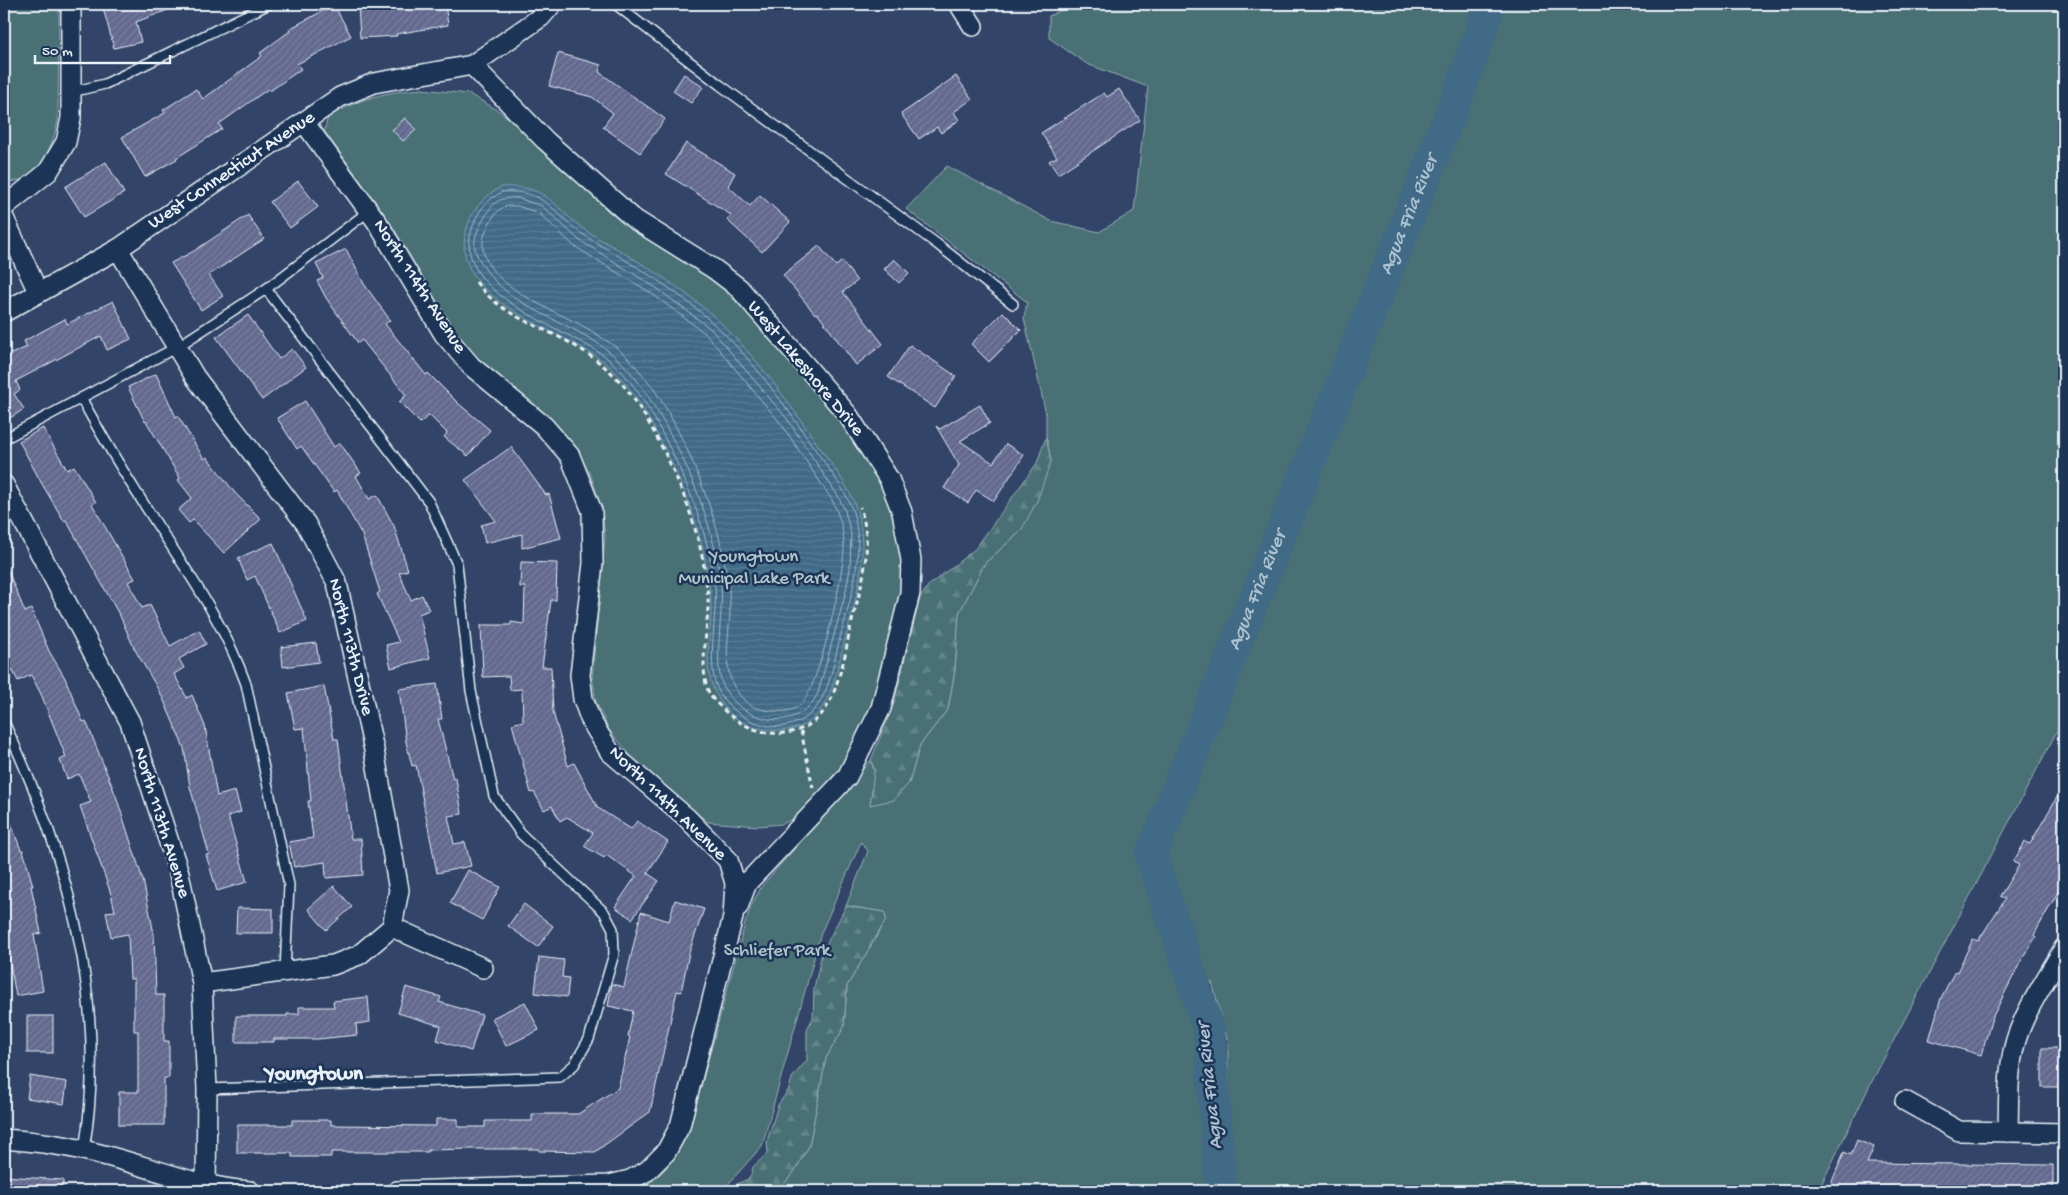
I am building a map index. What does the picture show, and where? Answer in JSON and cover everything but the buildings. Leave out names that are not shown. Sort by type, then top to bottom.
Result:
[{"type":"street","points":[[4,207],[48,172],[66,142],[71,118],[71,4]]},
{"type":"street","points":[[472,65],[541,17],[552,4]]},
{"type":"street","points":[[959,4],[973,26]]},
{"type":"street","name":"West Connecticut Avenue","points":[[4,312],[118,249],[340,97],[374,83],[472,65]]},
{"type":"street","name":"West Lakeshore Drive","points":[[472,65],[545,140],[634,219],[714,268],[739,288],[848,415],[889,479],[902,512],[911,560],[910,593],[881,708],[847,777],[747,884],[733,917]]},
{"type":"street","name":"North 114th Avenue","points":[[304,122],[369,211],[444,334],[471,366],[544,426],[570,456],[592,511],[593,563],[580,675],[591,721],[610,752],[686,817],[728,860],[735,883],[733,917],[688,1102],[674,1139],[660,1160],[630,1180],[609,1185],[398,1191]]},
{"type":"street","points":[[4,218],[38,292]]},
{"type":"street","name":"North 113th Drive","points":[[118,249],[195,377],[306,524],[337,583],[374,750],[399,890],[392,927]]},
{"type":"street","name":"North 113th Avenue","points":[[4,485],[130,722],[179,873],[202,983],[207,1089],[206,1188]]},
{"type":"street","points":[[202,983],[333,964],[359,955],[392,927],[483,968]]},
{"type":"street","points":[[2008,1132],[2009,1085],[2016,1039],[2064,948]]},
{"type":"street","points":[[1905,1101],[1959,1131],[2064,1133]]},
{"type":"street","points":[[4,1139],[45,1143],[84,1150],[206,1188],[250,1191]]},
{"type":"lane","points":[[71,92],[105,84],[269,4]]},
{"type":"lane","points":[[615,4],[720,85],[937,244],[1013,304]]},
{"type":"lane","points":[[4,439],[177,347],[266,289],[369,211]]},
{"type":"lane","points":[[207,1089],[560,1077],[574,1065],[589,1039],[614,954],[613,929],[604,912],[521,834],[494,796],[471,691],[457,564],[429,502],[266,289]]},
{"type":"lane","points":[[81,398],[112,453],[214,614],[234,652],[243,676],[289,885],[285,971]]},
{"type":"lane","points":[[4,722],[27,770],[46,822],[70,895],[82,955],[93,1056],[92,1107],[84,1150]]},
{"type":"path","points":[[476,282],[508,312],[598,360],[629,393],[664,453],[690,515],[700,548],[708,606],[705,660],[708,690],[727,713],[744,726],[776,734],[801,730],[820,715],[829,703],[844,659],[867,553],[865,522],[860,507]]},
{"type":"path","points":[[801,730],[813,788]]},
{"type":"green space","points":[[4,4],[59,4],[58,120],[56,130],[48,152],[35,171],[26,178],[16,181],[4,181]]},
{"type":"green space","name":"Schliefer Park","points":[[1074,4],[2064,4],[2064,718],[1870,1085],[1818,1191],[1227,1191],[1228,1043],[1212,982],[1197,1007],[1207,1191],[778,1191],[794,1172],[809,1146],[826,1058],[844,1027],[847,986],[886,920],[885,912],[846,906],[868,851],[861,842],[821,933],[762,1146],[722,1191],[624,1191],[647,1184],[661,1174],[677,1153],[689,1131],[746,920],[762,886],[871,760],[874,771],[909,783],[920,745],[948,709],[955,670],[959,613],[985,563],[1021,531],[1051,461],[1046,437],[1046,414],[1024,318],[1027,302],[906,209],[947,166],[1051,221],[1099,232],[1134,211],[1148,87],[1087,64],[1049,38],[1049,16]]},
{"type":"green space","name":"Youngtown Municipal Lake Park","points":[[422,89],[469,94],[496,109],[525,130],[608,211],[626,225],[711,276],[780,347],[844,427],[883,485],[894,512],[902,541],[903,585],[876,693],[852,753],[820,792],[791,820],[782,824],[758,826],[708,822],[644,771],[609,730],[596,702],[592,677],[605,538],[602,510],[592,479],[577,449],[555,424],[478,360],[457,337],[390,222],[324,131],[328,117],[351,105],[384,94]]},
{"type":"green space","points":[[1046,437],[1051,461],[1037,501],[1021,531],[985,563],[959,613],[955,670],[948,709],[920,745],[909,783],[894,800],[870,805],[874,771],[871,760],[894,703],[920,598],[928,586],[975,549],[1037,463]]},
{"type":"green space","points":[[846,906],[885,912],[886,920],[847,986],[844,1027],[826,1058],[809,1146],[794,1172],[778,1191],[722,1191],[750,1178],[753,1167],[768,1153],[767,1141],[778,1105],[789,1089],[792,1078],[807,1060],[807,1029],[813,1018],[814,988],[822,953]]},
{"type":"water","points":[[501,187],[518,187],[541,194],[588,232],[662,277],[710,313],[746,350],[771,380],[845,484],[854,502],[861,528],[862,545],[859,580],[835,679],[821,709],[806,724],[794,729],[781,730],[752,727],[733,716],[718,697],[709,674],[710,593],[697,528],[679,478],[664,447],[627,385],[604,362],[513,310],[491,294],[474,276],[465,255],[468,224],[483,200]]},
{"type":"waterway","name":"Agua Fria River","points":[[1221,1191],[1209,1030],[1151,855],[1462,85],[1490,4]]},
{"type":"district","name":"Youngtown","points":[[314,1075]]}]
